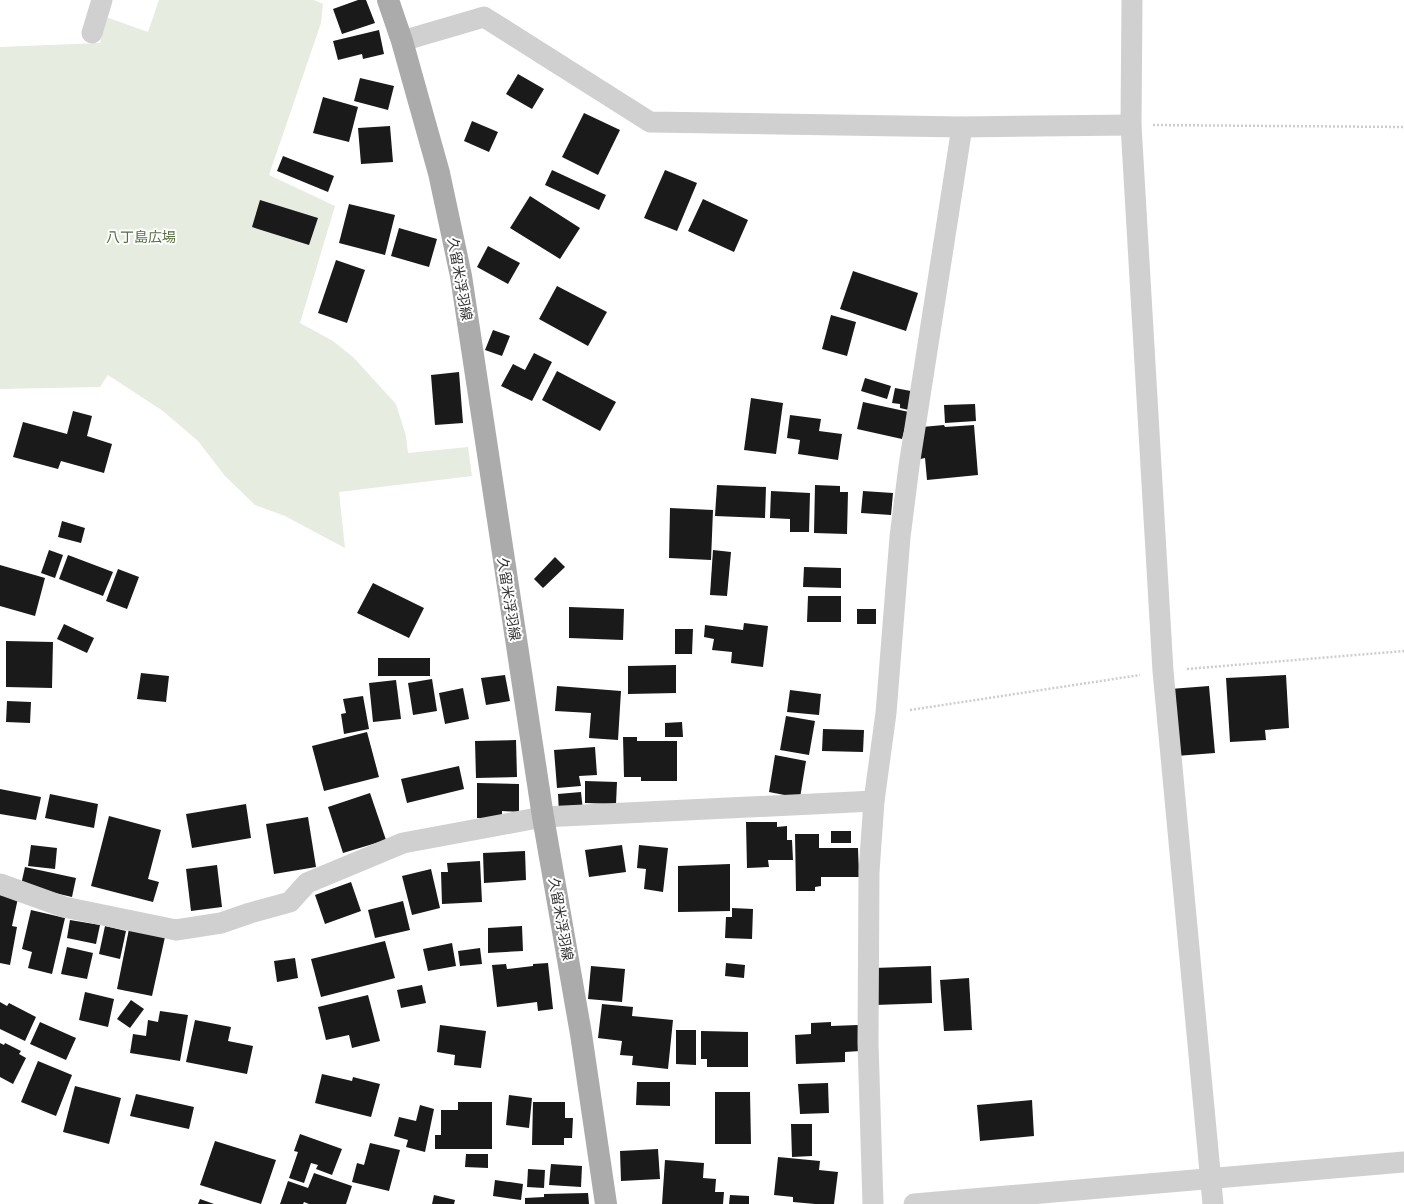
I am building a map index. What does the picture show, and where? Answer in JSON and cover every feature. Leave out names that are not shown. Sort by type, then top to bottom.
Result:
[{"type":"main road","name":"久留米浮羽線","points":[[388,0],[402,41],[439,173],[461,276],[543,817],[581,1034],[606,1204]]},
{"type":"street","points":[[92,33],[102,0]]},
{"type":"street","points":[[1132,0],[1131,125],[1163,671],[1213,1204]]},
{"type":"street","points":[[402,41],[484,17],[650,122],[962,127],[1131,125]]},
{"type":"street","points":[[874,1204],[868,1036],[869,872],[874,801],[886,713],[900,536],[909,466],[962,127]]},
{"type":"street","points":[[0,884],[64,907],[176,930],[221,923],[290,902],[307,883],[403,843],[543,817],[874,801]]},
{"type":"street","points":[[914,1204],[1404,1162]]},
{"type":"path","points":[[1131,125],[1404,127]]},
{"type":"green space","name":"八丁島広場","points":[[159,0],[314,0],[323,4],[321,23],[269,175],[335,206],[300,323],[333,341],[354,358],[396,404],[406,436],[408,453],[468,447],[472,476],[339,492],[345,548],[285,516],[255,505],[225,476],[198,441],[163,411],[108,375],[100,387],[0,389],[0,47],[100,43],[106,17],[148,32]]},
{"type":"building","points":[[358,0],[366,0],[375,23],[342,34],[333,9]]},
{"type":"building","points":[[379,30],[384,54],[363,59],[362,54],[338,60],[333,41]]},
{"type":"building","points":[[518,74],[544,89],[532,109],[506,94]]},
{"type":"building","points":[[360,78],[394,86],[388,110],[354,101]]},
{"type":"building","points":[[323,97],[358,107],[349,142],[313,133]]},
{"type":"building","points":[[584,113],[620,130],[598,175],[562,157]]},
{"type":"building","points":[[472,121],[498,132],[489,152],[464,141]]},
{"type":"building","points":[[390,126],[393,162],[361,164],[358,128]]},
{"type":"building","points":[[283,156],[334,176],[328,192],[277,171]]},
{"type":"building","points":[[552,170],[606,195],[599,210],[545,185]]},
{"type":"building","points":[[665,170],[697,183],[677,231],[644,218]]},
{"type":"building","points":[[530,196],[580,228],[560,259],[510,228]]},
{"type":"building","points":[[703,199],[748,220],[734,252],[688,231]]},
{"type":"building","points":[[260,200],[318,218],[309,245],[252,227]]},
{"type":"building","points":[[349,204],[395,215],[385,255],[339,243]]},
{"type":"building","points":[[399,228],[437,239],[429,267],[391,256]]},
{"type":"building","points":[[488,246],[520,263],[508,284],[477,267]]},
{"type":"building","points":[[336,260],[365,270],[347,323],[318,313]]},
{"type":"building","points":[[853,271],[918,293],[906,331],[840,309]]},
{"type":"building","points":[[557,286],[607,312],[588,346],[539,319]]},
{"type":"building","points":[[831,315],[856,322],[847,356],[822,349]]},
{"type":"building","points":[[493,330],[510,336],[502,356],[485,350]]},
{"type":"building","points":[[534,353],[552,362],[532,401],[501,386],[513,364],[525,370]]},
{"type":"building","points":[[557,371],[616,402],[600,431],[542,400]]},
{"type":"building","points":[[459,372],[463,423],[435,425],[431,375]]},
{"type":"building","points":[[865,378],[891,386],[887,399],[861,391]]},
{"type":"building","points":[[895,388],[916,392],[913,411],[900,408],[900,404],[892,403]]},
{"type":"building","points":[[751,398],[783,403],[776,454],[744,450]]},
{"type":"building","points":[[863,402],[909,412],[902,439],[857,429]]},
{"type":"building","points":[[975,404],[976,421],[945,423],[944,405]]},
{"type":"building","points":[[73,411],[92,416],[87,436],[112,444],[104,473],[61,461],[58,469],[13,457],[23,422],[67,434]]},
{"type":"building","points":[[790,415],[821,419],[819,431],[842,434],[838,460],[798,454],[800,440],[787,438]]},
{"type":"building","points":[[944,425],[945,427],[974,425],[978,475],[927,480],[925,458],[920,459],[922,427]]},
{"type":"building","points":[[717,485],[766,487],[765,518],[715,516]]},
{"type":"building","points":[[815,485],[840,486],[840,492],[848,492],[847,534],[814,533]]},
{"type":"building","points":[[771,491],[810,493],[809,532],[790,532],[790,519],[770,518]]},
{"type":"building","points":[[863,491],[893,493],[891,515],[861,513]]},
{"type":"building","points":[[670,508],[713,510],[711,560],[669,558]]},
{"type":"building","points":[[62,521],[85,528],[81,543],[58,537]]},
{"type":"building","points":[[49,550],[63,555],[55,578],[41,573]]},
{"type":"building","points":[[713,550],[731,552],[727,596],[710,595]]},
{"type":"building","points":[[68,555],[113,572],[103,596],[59,579]]},
{"type":"building","points":[[555,557],[565,567],[543,588],[534,579]]},
{"type":"building","points":[[0,565],[45,578],[35,616],[0,606]]},
{"type":"building","points":[[804,567],[841,568],[841,588],[803,587]]},
{"type":"building","points":[[118,569],[139,577],[127,609],[106,601]]},
{"type":"building","points":[[373,583],[424,608],[409,638],[357,613]]},
{"type":"building","points":[[808,596],[841,596],[841,622],[807,622]]},
{"type":"building","points":[[569,607],[624,609],[623,640],[569,638]]},
{"type":"building","points":[[857,609],[876,609],[876,624],[857,624]]},
{"type":"building","points":[[744,623],[768,626],[763,667],[731,663],[732,652],[712,650],[714,639],[704,637],[705,625],[743,630]]},
{"type":"building","points":[[64,624],[94,638],[87,653],[57,639]]},
{"type":"building","points":[[675,629],[693,629],[692,654],[675,654]]},
{"type":"building","points":[[6,641],[53,642],[52,688],[6,687]]},
{"type":"building","points":[[378,658],[430,658],[430,676],[378,676]]},
{"type":"building","points":[[676,665],[676,693],[628,694],[628,666]]},
{"type":"building","points":[[141,673],[169,676],[166,702],[137,699]]},
{"type":"building","points":[[505,675],[510,701],[486,705],[481,678]]},
{"type":"building","points":[[1286,675],[1289,728],[1265,730],[1266,740],[1230,742],[1226,678]]},
{"type":"building","points":[[432,679],[437,711],[413,715],[408,683]]},
{"type":"building","points":[[396,680],[401,719],[373,722],[369,683]]},
{"type":"building","points":[[557,686],[621,691],[618,740],[589,738],[591,713],[555,711]]},
{"type":"building","points":[[1209,686],[1215,753],[1176,756],[1170,689]]},
{"type":"building","points":[[463,688],[469,719],[445,724],[439,693]]},
{"type":"building","points":[[790,690],[821,694],[819,715],[787,712]]},
{"type":"building","points":[[363,696],[369,729],[344,734],[341,714],[346,713],[343,699]]},
{"type":"building","points":[[7,701],[31,702],[30,723],[6,722]]},
{"type":"building","points":[[786,716],[815,721],[809,755],[780,750]]},
{"type":"building","points":[[682,722],[683,737],[665,737],[665,723]]},
{"type":"building","points":[[823,729],[864,730],[863,752],[822,751]]},
{"type":"building","points":[[367,732],[379,777],[324,791],[312,746]]},
{"type":"building","points":[[623,737],[637,737],[637,741],[677,741],[677,781],[641,781],[641,777],[624,777]]},
{"type":"building","points":[[516,740],[517,777],[476,778],[475,741]]},
{"type":"building","points":[[595,747],[597,775],[579,776],[581,786],[557,788],[554,750]]},
{"type":"building","points":[[775,755],[806,761],[800,798],[769,792]]},
{"type":"building","points":[[459,766],[464,789],[407,803],[401,779]]},
{"type":"building","points":[[585,781],[617,782],[616,804],[585,803]]},
{"type":"building","points":[[477,783],[519,784],[519,812],[502,811],[502,818],[477,818]]},
{"type":"building","points":[[0,789],[41,797],[36,820],[0,814]]},
{"type":"building","points":[[581,792],[583,811],[559,813],[558,794]]},
{"type":"building","points":[[370,793],[386,840],[343,853],[328,807]]},
{"type":"building","points":[[50,794],[98,804],[94,828],[45,818]]},
{"type":"building","points":[[246,804],[251,838],[192,848],[186,814]]},
{"type":"building","points":[[109,816],[161,830],[148,879],[159,882],[153,902],[91,886]]},
{"type":"building","points":[[308,817],[316,867],[274,874],[266,824]]},
{"type":"building","points":[[746,822],[777,822],[777,827],[787,826],[787,840],[792,840],[793,860],[768,860],[769,867],[747,868]]},
{"type":"building","points":[[831,831],[851,831],[851,843],[831,843]]},
{"type":"building","points":[[795,834],[819,834],[819,848],[858,848],[859,877],[821,877],[821,886],[815,887],[815,891],[796,891]]},
{"type":"building","points":[[31,845],[57,848],[55,869],[28,866]]},
{"type":"building","points":[[622,845],[626,872],[589,877],[585,850]]},
{"type":"building","points":[[639,845],[668,848],[663,892],[644,889],[646,869],[637,868]]},
{"type":"building","points":[[525,851],[526,880],[484,883],[483,853]]},
{"type":"building","points":[[480,861],[482,902],[442,904],[441,872],[448,872],[447,863]]},
{"type":"building","points":[[730,864],[730,911],[678,912],[678,866]]},
{"type":"building","points":[[217,865],[222,907],[191,911],[186,869]]},
{"type":"building","points":[[25,867],[76,878],[72,897],[21,885]]},
{"type":"building","points":[[431,869],[440,908],[412,915],[402,876]]},
{"type":"building","points":[[351,882],[361,911],[325,924],[315,895]]},
{"type":"building","points":[[0,895],[18,898],[12,926],[17,927],[10,965],[0,963]]},
{"type":"building","points":[[403,901],[410,930],[375,938],[368,910]]},
{"type":"building","points":[[732,908],[753,909],[752,939],[725,938],[726,917],[732,917]]},
{"type":"building","points":[[31,910],[65,918],[52,974],[28,968],[32,952],[22,949]]},
{"type":"building","points":[[70,920],[100,925],[96,944],[67,938]]},
{"type":"building","points":[[105,926],[126,931],[120,959],[99,954]]},
{"type":"building","points":[[522,926],[523,951],[488,953],[488,928]]},
{"type":"building","points":[[129,929],[165,937],[152,996],[117,989]]},
{"type":"building","points":[[385,941],[395,978],[321,997],[311,959]]},
{"type":"building","points":[[452,943],[456,966],[428,971],[423,949]]},
{"type":"building","points":[[67,947],[93,953],[87,979],[61,974]]},
{"type":"building","points":[[480,948],[482,964],[460,966],[458,951]]},
{"type":"building","points":[[295,958],[298,978],[277,982],[274,961]]},
{"type":"building","points":[[548,963],[553,1009],[538,1011],[537,1002],[497,1007],[492,965],[506,964],[507,969]]},
{"type":"building","points":[[726,963],[745,965],[744,978],[725,976]]},
{"type":"building","points":[[591,966],[625,969],[622,1002],[588,999]]},
{"type":"building","points":[[931,966],[932,1003],[875,1005],[874,968]]},
{"type":"building","points":[[969,978],[972,1030],[944,1031],[940,980]]},
{"type":"building","points":[[422,985],[426,1003],[401,1008],[397,990]]},
{"type":"building","points":[[85,992],[114,999],[108,1027],[79,1020]]},
{"type":"building","points":[[368,995],[380,1041],[352,1048],[349,1035],[326,1040],[318,1007]]},
{"type":"building","points":[[131,1000],[144,1009],[130,1028],[117,1019]]},
{"type":"building","points":[[0,1002],[7,1006],[9,1003],[36,1017],[25,1041],[0,1029]]},
{"type":"building","points":[[602,1004],[633,1007],[632,1016],[673,1020],[668,1069],[632,1065],[633,1056],[620,1055],[622,1041],[598,1038]]},
{"type":"building","points":[[160,1011],[188,1015],[180,1061],[130,1053],[133,1034],[146,1036],[148,1020],[158,1022]]},
{"type":"building","points":[[195,1020],[231,1027],[228,1041],[253,1046],[247,1074],[186,1062]]},
{"type":"building","points":[[40,1022],[76,1038],[66,1060],[30,1044]]},
{"type":"building","points":[[831,1022],[831,1026],[858,1025],[860,1051],[845,1052],[845,1062],[796,1064],[795,1035],[811,1034],[811,1023]]},
{"type":"building","points":[[440,1025],[486,1031],[481,1068],[454,1065],[455,1055],[437,1052]]},
{"type":"building","points":[[676,1030],[696,1030],[696,1065],[676,1064]]},
{"type":"building","points":[[701,1031],[748,1032],[748,1067],[707,1067],[707,1059],[701,1059]]},
{"type":"building","points":[[0,1043],[4,1045],[5,1043],[21,1051],[19,1054],[26,1058],[13,1084],[0,1077]]},
{"type":"building","points":[[38,1061],[72,1075],[56,1116],[21,1102]]},
{"type":"building","points":[[322,1074],[352,1081],[353,1077],[380,1084],[371,1117],[315,1103]]},
{"type":"building","points":[[637,1082],[670,1082],[670,1106],[636,1105]]},
{"type":"building","points":[[828,1083],[829,1113],[800,1114],[798,1084]]},
{"type":"building","points":[[75,1086],[121,1098],[109,1144],[63,1132]]},
{"type":"building","points":[[715,1092],[750,1092],[751,1144],[715,1144]]},
{"type":"building","points":[[136,1094],[194,1107],[189,1129],[130,1116]]},
{"type":"building","points":[[509,1095],[532,1098],[529,1128],[506,1125]]},
{"type":"building","points":[[1032,1100],[1034,1136],[980,1141],[977,1105]]},
{"type":"building","points":[[458,1102],[492,1102],[492,1149],[435,1149],[435,1135],[441,1135],[441,1110],[458,1110]]},
{"type":"building","points":[[533,1102],[565,1102],[565,1118],[573,1118],[572,1138],[564,1138],[564,1145],[532,1145]]},
{"type":"building","points":[[420,1105],[434,1109],[425,1152],[406,1147],[408,1140],[394,1136],[399,1117],[416,1121]]},
{"type":"building","points":[[791,1124],[812,1124],[812,1156],[792,1157]]},
{"type":"building","points":[[300,1134],[342,1149],[332,1175],[316,1169],[318,1165],[311,1163],[304,1183],[289,1178],[298,1152],[294,1151]]},
{"type":"building","points":[[215,1141],[276,1160],[261,1204],[200,1185]]},
{"type":"building","points":[[370,1143],[400,1150],[389,1191],[352,1182],[357,1163],[364,1165]]},
{"type":"building","points":[[658,1149],[660,1179],[621,1181],[620,1151]]},
{"type":"building","points":[[466,1154],[488,1154],[488,1168],[465,1167]]},
{"type":"building","points":[[778,1157],[820,1161],[819,1170],[838,1172],[834,1204],[793,1202],[793,1197],[774,1195]]},
{"type":"building","points":[[665,1160],[704,1163],[703,1178],[716,1179],[715,1192],[724,1192],[723,1204],[662,1204]]},
{"type":"building","points":[[551,1164],[582,1166],[581,1187],[549,1185]]},
{"type":"building","points":[[528,1169],[545,1170],[544,1188],[527,1187]]},
{"type":"building","points":[[314,1173],[352,1186],[346,1204],[309,1204],[304,1202],[303,1204],[280,1204],[288,1181],[308,1188]]},
{"type":"building","points":[[495,1180],[523,1184],[521,1200],[493,1196]]},
{"type":"building","points":[[588,1193],[589,1204],[525,1204],[525,1198],[544,1197],[544,1194]]},
{"type":"building","points":[[434,1195],[455,1200],[454,1204],[432,1204]]},
{"type":"building","points":[[730,1195],[749,1196],[749,1204],[729,1204]]},
{"type":"building","points":[[200,1199],[214,1204],[198,1204]]}]
